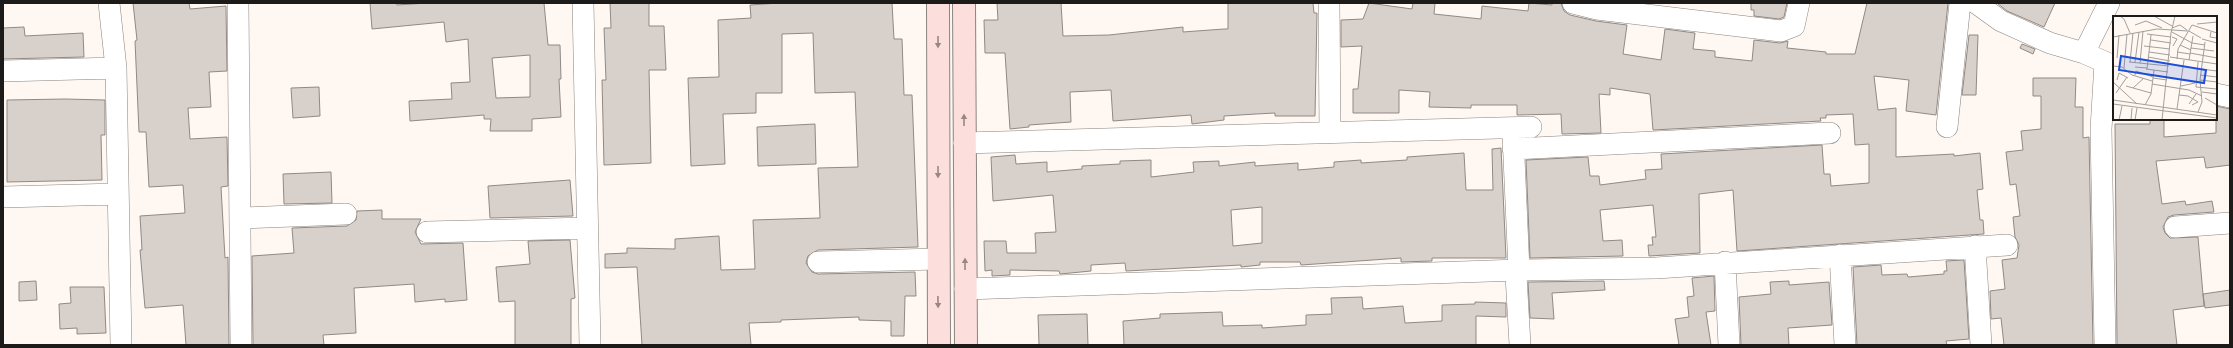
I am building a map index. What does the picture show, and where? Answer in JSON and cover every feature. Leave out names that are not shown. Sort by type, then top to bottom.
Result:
[{"type":"street","points":[[109,3],[116,68],[121,345]]},
{"type":"street","points":[[238,3],[241,345]]},
{"type":"street","points":[[583,3],[590,345]]},
{"type":"street","points":[[938,3],[939,345]]},
{"type":"street","points":[[964,3],[966,345]]},
{"type":"street","points":[[1329,3],[1330,133]]},
{"type":"street","points":[[1572,3],[1597,9],[1781,30],[1794,26],[1799,3]]},
{"type":"street","points":[[1946,127],[1960,3]]},
{"type":"street","points":[[1976,3],[2001,21],[2050,43],[2084,53],[2109,65],[2101,129],[2105,345]]},
{"type":"street","points":[[2084,53],[2109,3]]},
{"type":"street","points":[[3,71],[116,68]]},
{"type":"street","points":[[2217,94],[2230,97]]},
{"type":"street","points":[[964,143],[1522,128],[1513,149],[1519,270],[1516,275],[1520,345]]},
{"type":"street","points":[[1513,149],[1830,133]]},
{"type":"street","points":[[3,197],[118,194]]},
{"type":"street","points":[[240,218],[346,214]]},
{"type":"street","points":[[2175,226],[2230,223]]},
{"type":"street","points":[[427,232],[587,228]]},
{"type":"street","points":[[965,289],[1519,270],[1656,268],[1725,262],[2007,245]]},
{"type":"street","points":[[1975,246],[1981,345]]},
{"type":"street","points":[[1840,255],[1845,345]]},
{"type":"street","points":[[818,262],[938,259]]},
{"type":"street","points":[[1725,262],[1729,345]]},
{"type":"building","points":[[133,3],[189,3],[190,9],[226,6],[227,71],[209,72],[211,107],[188,108],[190,139],[227,137],[228,186],[221,187],[225,258],[228,257],[229,345],[186,345],[183,305],[145,308],[140,250],[142,250],[140,216],[185,213],[183,185],[149,187],[146,132],[139,132],[135,41],[137,40]]},
{"type":"building","points":[[370,3],[396,3],[397,5],[427,3],[544,3],[548,45],[560,45],[561,79],[559,79],[561,117],[532,119],[532,131],[490,131],[491,119],[484,119],[484,115],[410,121],[409,101],[452,99],[451,83],[470,82],[468,39],[446,42],[444,22],[372,29]],"holes":[[[530,55],[530,97],[496,98],[492,58]]]},
{"type":"building","points":[[610,3],[649,3],[649,26],[664,26],[666,70],[649,70],[651,163],[604,165],[602,80],[606,80],[604,28],[611,28]]},
{"type":"building","points":[[779,3],[892,3],[894,39],[902,39],[904,95],[912,95],[918,247],[818,250],[808,256],[806,263],[812,272],[818,274],[915,272],[916,296],[905,296],[904,336],[891,336],[891,321],[859,320],[859,317],[781,320],[781,322],[749,323],[751,345],[642,345],[637,267],[605,268],[605,254],[627,253],[627,248],[675,249],[675,239],[719,236],[721,270],[755,269],[753,220],[820,218],[818,168],[858,167],[855,92],[815,93],[813,33],[782,34],[782,93],[756,93],[756,113],[723,114],[725,164],[691,166],[688,78],[719,77],[718,20],[751,18],[750,5]]},
{"type":"building","points":[[997,3],[1061,3],[1063,36],[1109,35],[1183,27],[1183,32],[1228,29],[1228,3],[1313,3],[1314,13],[1317,13],[1315,116],[1275,116],[1275,113],[1224,116],[1224,120],[1192,124],[1191,115],[1113,121],[1111,90],[1070,92],[1071,122],[1029,125],[1029,127],[1010,129],[1005,53],[985,53],[984,20],[998,20]]},
{"type":"building","points":[[1369,3],[1412,9],[1413,3],[1435,3],[1434,14],[1481,19],[1482,6],[1528,11],[1529,3],[1552,5],[1552,3],[1561,3],[1564,11],[1570,15],[1596,21],[1627,25],[1623,54],[1661,60],[1665,29],[1695,33],[1693,49],[1715,51],[1715,57],[1752,61],[1754,40],[1780,43],[1788,41],[1787,48],[1826,52],[1826,54],[1855,54],[1867,3],[1948,3],[1936,115],[1906,111],[1909,80],[1874,76],[1878,110],[1896,108],[1896,157],[1954,154],[1954,156],[1980,153],[1983,189],[1977,190],[1980,220],[1983,220],[1984,234],[1737,251],[1733,190],[1699,194],[1700,253],[1649,256],[1648,245],[1653,245],[1652,237],[1656,237],[1653,205],[1600,210],[1603,241],[1622,240],[1623,256],[1530,258],[1526,160],[1588,157],[1590,176],[1599,176],[1600,185],[1646,179],[1645,170],[1662,169],[1661,154],[1822,145],[1824,174],[1830,174],[1831,186],[1869,183],[1869,144],[1855,145],[1853,114],[1826,115],[1826,118],[1820,118],[1821,121],[1653,130],[1650,94],[1610,88],[1610,95],[1599,94],[1601,133],[1562,134],[1561,114],[1517,115],[1517,105],[1471,105],[1471,108],[1429,107],[1430,92],[1399,90],[1399,113],[1353,113],[1353,89],[1358,89],[1362,46],[1341,47],[1341,20],[1363,19]]},
{"type":"building","points":[[1751,3],[1787,3],[1784,17],[1779,19],[1754,16],[1754,10],[1751,10]]},
{"type":"building","points":[[1997,3],[2055,3],[2044,27],[2007,11]]},
{"type":"building","points":[[24,27],[25,36],[83,33],[84,57],[3,59],[3,28]]},
{"type":"building","points":[[1969,35],[1978,35],[1976,95],[1962,95]]},
{"type":"building","points":[[2022,44],[2035,49],[2033,54],[2020,48]]},
{"type":"building","points":[[2033,78],[2076,78],[2075,107],[2083,107],[2083,138],[2089,137],[2093,345],[2004,345],[2001,318],[1991,319],[1990,291],[2005,289],[2002,260],[2017,258],[2019,245],[2015,237],[2013,217],[2020,216],[2016,184],[2010,185],[2006,152],[2023,150],[2021,131],[2041,129],[2041,96],[2033,96]]},
{"type":"building","points":[[319,87],[320,116],[293,118],[291,88]]},
{"type":"building","points":[[7,100],[105,100],[105,135],[101,135],[102,180],[7,182]]},
{"type":"building","points":[[2217,106],[2230,109],[2230,165],[2206,168],[2204,157],[2156,161],[2162,204],[2185,201],[2186,205],[2212,201],[2214,212],[2174,215],[2168,217],[2163,227],[2165,233],[2170,238],[2198,237],[2204,306],[2173,310],[2177,345],[2117,345],[2115,124],[2150,124],[2150,120],[2164,120],[2164,137],[2216,133]]},
{"type":"building","points":[[815,124],[816,164],[758,166],[757,127]]},
{"type":"building","points":[[1501,148],[1506,258],[1432,258],[1432,261],[1401,262],[1401,258],[1301,265],[1300,262],[1260,262],[1260,265],[1241,267],[1241,265],[1126,271],[1125,263],[1091,265],[1091,271],[1060,274],[1059,271],[1010,270],[1010,275],[992,276],[992,270],[985,271],[984,241],[1006,241],[1007,253],[1036,253],[1035,233],[1056,232],[1053,195],[993,201],[991,157],[1015,155],[1016,164],[1047,162],[1047,172],[1082,169],[1082,166],[1120,164],[1120,161],[1151,160],[1151,177],[1194,172],[1193,162],[1219,161],[1219,166],[1255,162],[1255,166],[1298,163],[1298,170],[1334,167],[1334,162],[1361,160],[1361,163],[1407,160],[1407,157],[1464,153],[1466,190],[1493,190],[1492,149]],"holes":[[[1262,207],[1262,243],[1233,246],[1231,210]]]},
{"type":"building","points":[[331,172],[332,203],[284,204],[283,174]]},
{"type":"building","points":[[570,180],[573,216],[490,218],[488,186]]},
{"type":"building","points":[[382,210],[382,219],[421,219],[415,232],[421,244],[463,243],[467,300],[445,302],[445,299],[415,302],[414,284],[354,288],[356,333],[323,335],[324,345],[253,345],[252,256],[294,253],[292,228],[347,226],[356,220],[357,211]]},
{"type":"building","points":[[570,240],[575,298],[571,299],[571,345],[515,345],[515,301],[499,302],[496,267],[530,264],[528,241]]},
{"type":"building","points":[[1964,260],[1969,339],[1946,341],[1947,345],[1857,345],[1853,267],[1881,265],[1882,275],[1907,274],[1908,277],[1944,274],[1944,271],[1947,271],[1946,261]]},
{"type":"building","points":[[1714,276],[1715,311],[1706,312],[1711,345],[1679,345],[1675,319],[1689,317],[1687,297],[1694,296],[1692,278]]},
{"type":"building","points":[[36,281],[37,300],[19,301],[19,282]]},
{"type":"building","points":[[1604,281],[1605,290],[1552,293],[1554,319],[1530,318],[1528,282]]},
{"type":"building","points":[[1789,281],[1789,285],[1829,282],[1832,325],[1788,328],[1789,345],[1741,345],[1739,297],[1771,294],[1770,282]]},
{"type":"building","points":[[70,287],[104,287],[106,333],[77,334],[77,328],[60,329],[59,304],[71,303]]},
{"type":"building","points":[[2230,290],[2230,305],[2205,308],[2203,294]]},
{"type":"building","points":[[1362,297],[1363,309],[1403,306],[1405,323],[1442,321],[1442,305],[1475,304],[1475,302],[1506,303],[1506,317],[1476,316],[1476,345],[1124,345],[1123,321],[1160,318],[1160,314],[1222,312],[1223,326],[1262,325],[1262,328],[1306,325],[1306,315],[1332,314],[1331,298]]},
{"type":"building","points":[[1087,314],[1088,345],[1039,345],[1038,315]]}]
